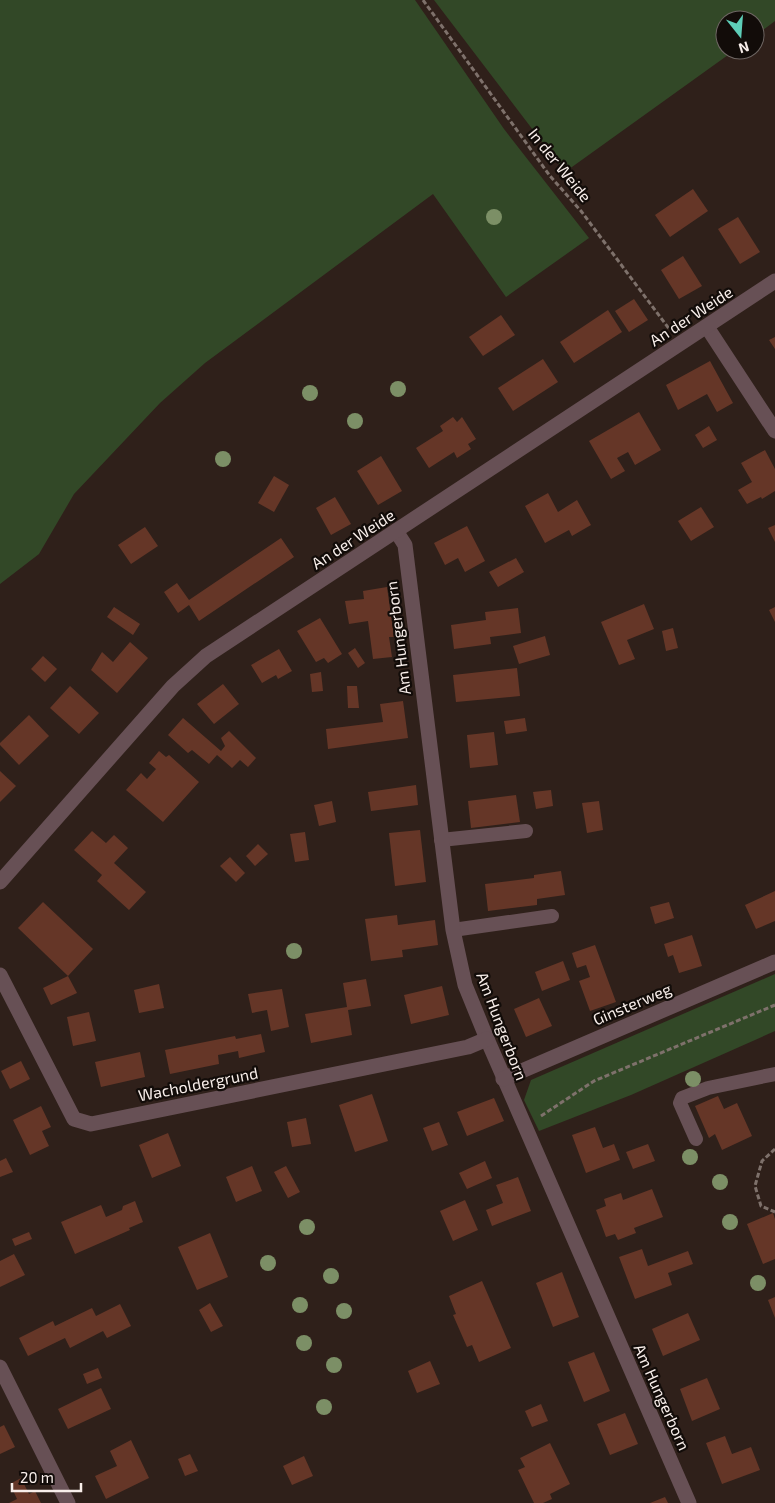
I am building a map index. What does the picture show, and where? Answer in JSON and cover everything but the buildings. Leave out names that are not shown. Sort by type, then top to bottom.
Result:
[{"type":"street","name":"An der Weide","points":[[0,882],[173,686],[206,656],[775,282]]},
{"type":"street","points":[[708,327],[775,431]]},
{"type":"street","name":"Am Hungerborn","points":[[396,531],[405,545],[453,930],[465,985],[503,1079],[690,1503]]},
{"type":"street","name":"Ginsterweg","points":[[503,1079],[775,962]]},
{"type":"street","name":"Wacholdergrund","points":[[0,975],[74,1119],[91,1124],[468,1047],[486,1039]]},
{"type":"street","points":[[0,1367],[68,1503]]},
{"type":"lane","points":[[441,840],[526,831]]},
{"type":"lane","points":[[453,930],[552,916]]},
{"type":"lane","points":[[696,1139],[680,1103],[682,1098],[708,1088],[775,1074]]},
{"type":"path","name":"In der Weide","points":[[423,0],[550,176],[581,210],[680,344]]},
{"type":"path","points":[[525,1127],[594,1081],[775,1005]]},
{"type":"path","points":[[775,1149],[762,1162],[754,1186],[761,1206],[775,1212]]},
{"type":"green space","points":[[0,0],[415,0],[504,129],[589,238],[506,297],[433,194],[205,363],[160,403],[74,494],[39,554],[0,584]]},
{"type":"green space","points":[[434,0],[775,0],[775,21],[765,28],[765,10],[715,10],[715,60],[721,60],[565,172]]},
{"type":"green space","points":[[775,974],[775,1031],[631,1095],[539,1131],[524,1100],[531,1080]]}]
